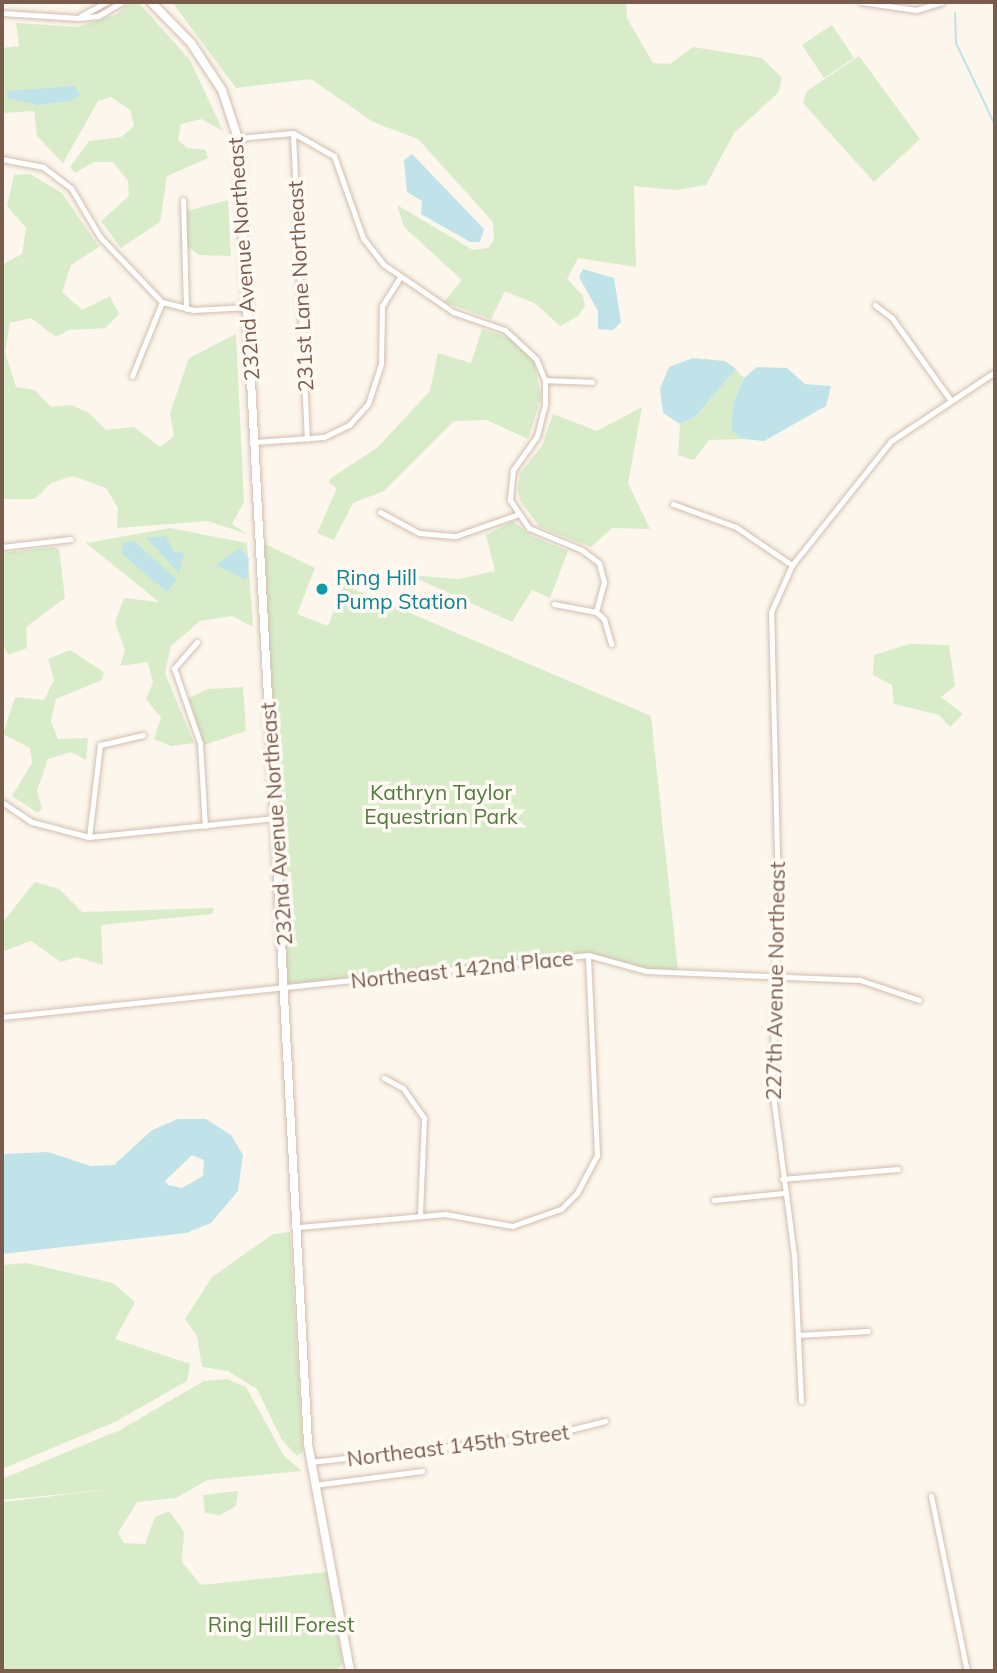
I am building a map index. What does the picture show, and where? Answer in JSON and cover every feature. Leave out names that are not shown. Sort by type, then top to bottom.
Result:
[{"type":"street","points":[[79,18],[106,2]]},
{"type":"street","points":[[2,13],[79,18],[98,16],[122,2]]},
{"type":"street","name":"232nd Avenue Northeast","points":[[151,2],[191,43],[222,90],[237,138],[287,989],[310,1462],[350,1671]]},
{"type":"street","points":[[861,2],[916,10],[942,2]]},
{"type":"street","points":[[237,138],[293,133],[334,156],[363,238],[399,279],[453,312],[505,330],[536,359],[545,380],[537,436],[513,470],[510,500],[516,515],[545,539],[582,550],[599,563],[604,582],[596,612]]},
{"type":"street","name":"231st Lane Northeast","points":[[293,133],[307,439]]},
{"type":"street","points":[[2,160],[43,167],[71,188],[100,237],[162,302],[186,309],[249,307]]},
{"type":"street","points":[[183,200],[186,309]]},
{"type":"street","points":[[255,442],[307,439],[349,425],[368,404],[381,364],[382,306],[399,279]]},
{"type":"street","points":[[132,376],[162,302]]},
{"type":"street","points":[[875,305],[892,318],[948,398]]},
{"type":"street","name":"227th Avenue Northeast","points":[[801,1401],[794,1255],[772,1087],[773,973],[778,894],[768,635],[777,591],[792,565],[891,441],[948,398],[995,372]]},
{"type":"street","points":[[545,380],[592,382]]},
{"type":"street","points":[[673,504],[736,527],[792,565]]},
{"type":"street","points":[[380,512],[419,533],[456,536],[516,515]]},
{"type":"street","points":[[2,547],[71,539]]},
{"type":"street","points":[[554,604],[596,612],[604,619],[611,644]]},
{"type":"street","points":[[197,642],[174,668],[200,743],[205,826]]},
{"type":"street","points":[[89,837],[100,745],[143,735]]},
{"type":"street","points":[[2,804],[32,822],[89,837],[275,818]]},
{"type":"street","points":[[299,1227],[420,1215],[463,1215],[512,1226],[536,1221],[561,1209],[589,1175],[598,1132],[588,955]]},
{"type":"street","name":"Northeast 142nd Place","points":[[2,1017],[287,989],[588,955],[646,971],[773,973],[860,980],[919,1000]]},
{"type":"street","points":[[384,1078],[403,1088],[424,1118],[420,1215]]},
{"type":"street","points":[[782,1179],[898,1169]]},
{"type":"street","points":[[714,1200],[784,1193]]},
{"type":"street","points":[[798,1335],[868,1331]]},
{"type":"street","name":"Northeast 145th Street","points":[[310,1462],[549,1435],[605,1422]]},
{"type":"street","points":[[314,1485],[422,1471]]},
{"type":"street","points":[[931,1496],[967,1671]]},
{"type":"green space","points":[[131,2],[138,2],[190,60],[223,131],[201,119],[181,124],[178,140],[187,148],[206,150],[208,158],[167,176],[160,222],[121,248],[101,221],[129,196],[128,181],[113,162],[94,162],[75,173],[70,167],[89,141],[121,137],[134,126],[130,110],[111,97],[98,101],[63,163],[37,136],[34,111],[2,113],[2,48],[19,46],[16,23],[78,27],[117,14]]},
{"type":"green space","points":[[172,2],[626,2],[627,18],[653,63],[670,64],[693,47],[762,58],[782,78],[778,93],[734,133],[706,185],[676,190],[634,186],[636,267],[578,258],[567,279],[583,296],[585,306],[578,316],[560,326],[536,304],[505,291],[491,319],[444,302],[462,280],[404,227],[397,205],[473,250],[488,248],[494,240],[493,222],[418,139],[373,122],[311,79],[236,88]]},
{"type":"green space","points":[[832,25],[854,58],[824,78],[802,45]]},
{"type":"green space","points":[[859,56],[920,139],[874,182],[803,103],[807,91]]},
{"type":"green space","points":[[30,174],[62,193],[99,247],[71,265],[62,292],[82,310],[110,296],[119,314],[105,328],[69,330],[56,337],[31,318],[10,323],[5,352],[16,387],[35,390],[51,407],[71,405],[89,413],[106,430],[134,427],[160,447],[174,436],[170,413],[189,358],[236,334],[244,502],[232,524],[247,534],[208,521],[117,528],[118,508],[106,488],[73,476],[51,483],[35,499],[2,499],[2,265],[22,254],[26,228],[7,206],[14,175]]},
{"type":"green space","points":[[228,200],[231,256],[199,255],[187,246],[187,211]]},
{"type":"green space","points":[[482,329],[510,338],[534,361],[541,398],[528,439],[487,420],[454,421],[384,491],[353,503],[334,540],[317,533],[337,488],[329,483],[331,478],[378,447],[430,391],[438,353],[471,363]]},
{"type":"green space","points":[[736,369],[744,378],[733,403],[731,430],[743,439],[709,440],[694,460],[678,455],[680,424],[696,416]]},
{"type":"green space","points":[[642,407],[628,483],[650,529],[612,528],[591,547],[540,527],[520,501],[518,489],[520,473],[542,446],[553,414],[597,431]]},
{"type":"green space","points":[[513,521],[532,536],[568,551],[550,598],[532,590],[512,622],[409,575],[459,579],[495,571],[486,535]]},
{"type":"green space","points":[[170,528],[247,543],[253,627],[232,616],[200,621],[171,646],[165,673],[194,743],[171,746],[154,739],[161,718],[146,699],[153,683],[148,662],[120,666],[125,650],[115,622],[124,598],[159,602],[86,543]]},
{"type":"green space","name":"Kathryn Taylor Equestrian Park","points":[[259,541],[315,568],[297,614],[328,626],[344,585],[651,716],[678,971],[646,971],[588,955],[287,989]]},
{"type":"green space","points":[[53,547],[59,549],[65,598],[26,627],[27,648],[8,655],[2,642],[2,553]]},
{"type":"green space","points":[[909,644],[949,645],[955,686],[941,697],[963,714],[950,727],[939,715],[894,704],[892,685],[873,675],[874,655]]},
{"type":"green space","points":[[70,650],[104,672],[102,680],[56,699],[51,721],[58,739],[88,738],[86,760],[71,752],[48,759],[37,791],[42,808],[38,813],[12,796],[32,763],[30,748],[3,734],[15,697],[44,700],[54,680],[48,659]]},
{"type":"green space","points":[[243,687],[246,731],[204,745],[189,698],[208,689]]},
{"type":"green space","points":[[35,882],[59,889],[82,912],[214,908],[212,914],[101,925],[103,965],[77,957],[61,962],[31,941],[2,952],[2,923]]},
{"type":"green space","points":[[290,1232],[303,1452],[297,1456],[282,1440],[257,1389],[228,1371],[202,1367],[197,1336],[185,1319],[212,1277],[273,1234]]},
{"type":"green space","points":[[27,1263],[113,1283],[135,1302],[115,1339],[190,1364],[187,1381],[115,1422],[2,1469],[2,1265]]},
{"type":"green space","name":"Ring Hill Forest","points":[[227,1379],[246,1387],[284,1456],[302,1471],[207,1480],[176,1498],[137,1502],[118,1533],[124,1543],[145,1544],[155,1517],[169,1511],[184,1532],[182,1562],[201,1585],[327,1572],[343,1663],[336,1671],[2,1671],[2,1502],[114,1489],[2,1500],[2,1479],[120,1430],[204,1381]]},
{"type":"green space","points":[[238,1491],[236,1506],[220,1515],[205,1513],[203,1495]]},
{"type":"water","points":[[75,86],[80,95],[70,101],[38,105],[7,98],[7,91]]},
{"type":"water","points":[[412,154],[484,229],[480,242],[470,242],[421,214],[422,201],[407,192],[404,160]]},
{"type":"water","points":[[583,269],[614,278],[621,322],[613,330],[598,329],[598,311],[579,277]]},
{"type":"water","points":[[693,358],[725,361],[736,369],[696,416],[680,424],[663,413],[660,389],[669,367]]},
{"type":"water","points":[[757,367],[787,368],[805,384],[831,386],[826,406],[764,441],[743,439],[731,430],[733,403],[744,378]]},
{"type":"water","points":[[166,536],[174,552],[184,553],[179,573],[146,538]]},
{"type":"water","points":[[134,541],[177,580],[167,592],[122,554],[123,543]]},
{"type":"water","points":[[240,548],[249,559],[247,580],[216,565]]},
{"type":"water","points":[[178,1119],[206,1119],[231,1135],[243,1155],[238,1191],[211,1223],[186,1233],[2,1254],[2,1154],[48,1152],[91,1166],[114,1165],[152,1130]],"holes":[[[192,1155],[204,1160],[203,1176],[182,1188],[168,1185],[165,1181]]]},
{"type":"waterway","points":[[955,13],[956,43],[995,125]]},
{"type":"place","name":"Ring Hill Pump Station","points":[[322,589]]}]
